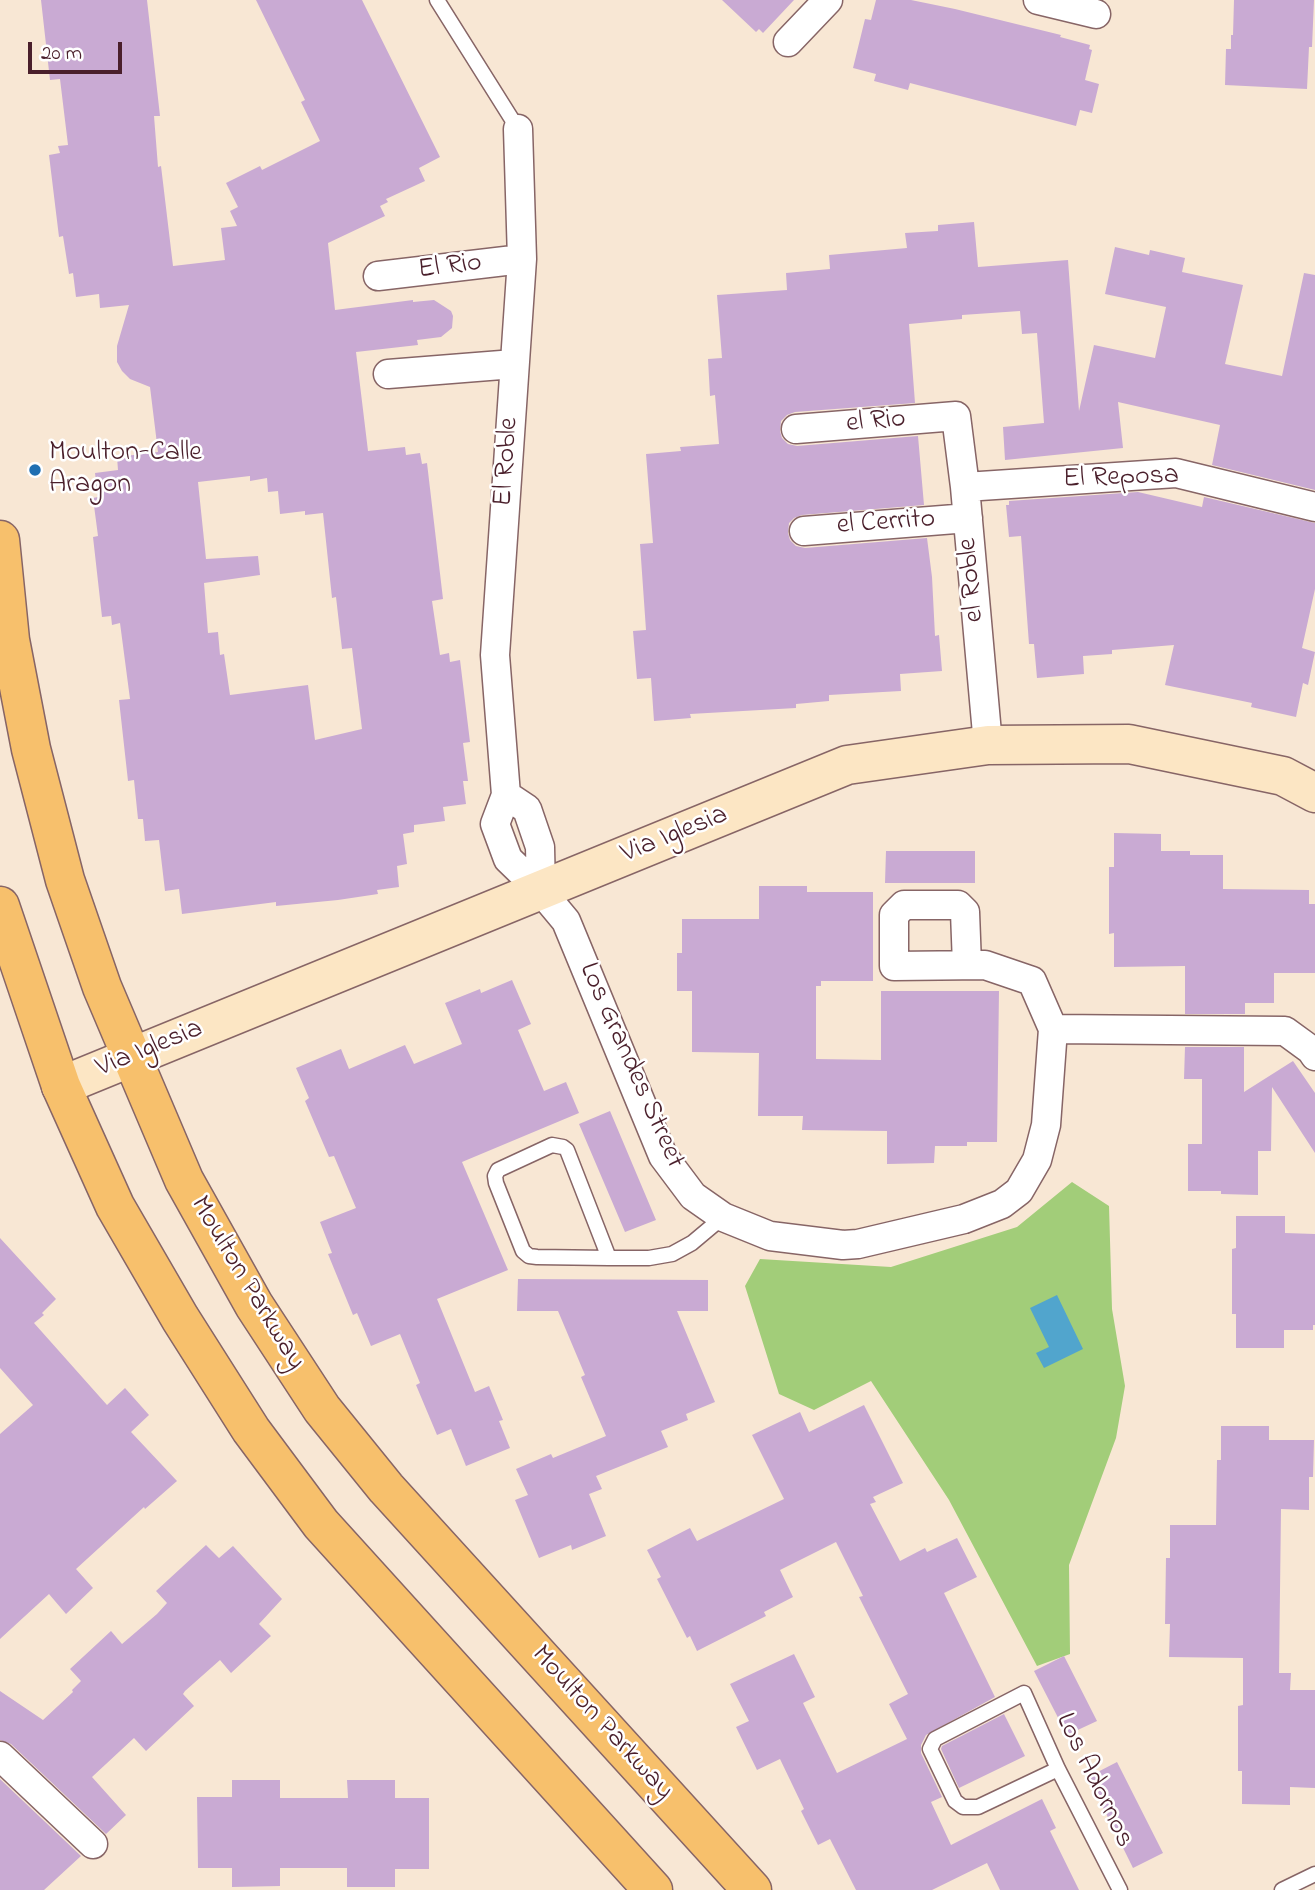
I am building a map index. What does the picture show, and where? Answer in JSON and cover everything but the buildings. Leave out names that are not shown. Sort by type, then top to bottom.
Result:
[{"type":"main road","name":"Moulton Parkway","points":[[0,540],[10,640],[31,749],[65,880],[130,1058],[191,1191],[254,1306],[322,1409],[386,1488],[752,1890]]},
{"type":"main road","points":[[2,919],[61,1086],[115,1206],[180,1318],[251,1430],[321,1524],[653,1890]]},
{"type":"street","points":[[788,42],[828,0]]},
{"type":"street","points":[[1038,0],[1096,14]]},
{"type":"street","name":"El Roble","points":[[518,129],[522,259],[495,655],[506,795],[527,809],[540,847],[541,891]]},
{"type":"street","name":"El Rio","points":[[378,276],[522,259]]},
{"type":"street","points":[[388,374],[514,363]]},
{"type":"street","name":"el Rio","points":[[796,429],[956,416]]},
{"type":"street","name":"el Roble","points":[[956,416],[988,745]]},
{"type":"street","name":"El Reposa","points":[[965,487],[1176,473],[1315,507]]},
{"type":"street","name":"el Cerrito","points":[[804,531],[968,518]]},
{"type":"street","name":"Via Iglesia","points":[[61,1086],[847,765],[988,745],[1129,744],[1283,776],[1315,793]]},
{"type":"street","name":"Los Grandes Street","points":[[541,891],[566,921],[663,1156],[693,1196],[723,1217],[770,1237],[844,1245],[870,1242],[951,1222],[1002,1204],[1019,1191],[1037,1160],[1046,1125],[1053,1029],[1032,981],[985,965],[894,966],[894,915],[904,905],[958,905],[965,912],[967,965]]},
{"type":"street","points":[[1053,1029],[1285,1031],[1315,1056]]},
{"type":"street","points":[[0,1756],[93,1844]]},
{"type":"lane","points":[[437,0],[518,129]]},
{"type":"lane","points":[[609,1258],[567,1150],[552,1145],[498,1170],[495,1175],[496,1183],[523,1251],[529,1256],[609,1258],[649,1258],[672,1254],[692,1243],[723,1217]]},
{"type":"lane","name":"Los Adornos","points":[[1058,1769],[978,1807],[963,1807],[955,1801],[930,1749],[935,1739],[1024,1693],[1058,1769],[1120,1890]]},
{"type":"lane","points":[[1282,1890],[1315,1874]]},
{"type":"green space","points":[[1072,1182],[1109,1206],[1112,1309],[1125,1386],[1116,1438],[1069,1565],[1070,1654],[1037,1666],[949,1500],[871,1381],[814,1410],[779,1394],[745,1286],[760,1259],[891,1267],[1017,1227]]},
{"type":"water","points":[[1057,1295],[1083,1349],[1044,1368],[1036,1353],[1049,1347],[1030,1308]]},
{"type":"place","name":"Moulton-Calle Aragon","points":[[35,470]]}]
